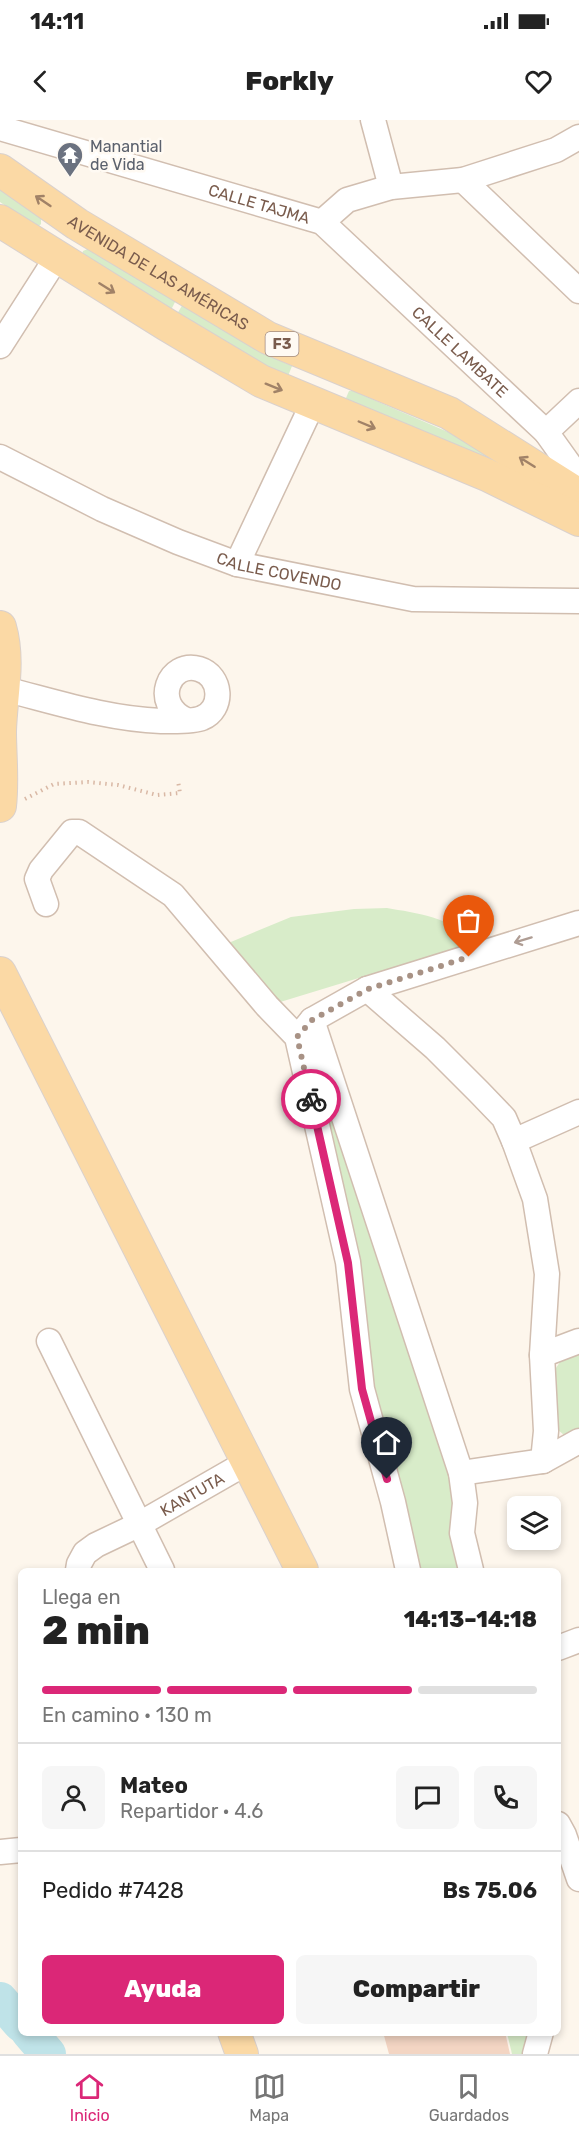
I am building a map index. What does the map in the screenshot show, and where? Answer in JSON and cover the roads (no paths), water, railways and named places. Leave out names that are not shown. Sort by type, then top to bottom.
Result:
[{"type":"main road","name":"AVENIDA DE LAS AMÉRICAS","points":[[0,171],[77,224],[268,338],[449,413],[575,506]]},
{"type":"main road","name":"F3","points":[[0,221],[261,381],[487,475],[575,506]]},
{"type":"main road","points":[[57,257],[77,224]]},
{"type":"main road","points":[[313,403],[329,364]]},
{"type":"main road","points":[[0,627],[3,637],[4,689],[0,731],[2,783],[12,803]]},
{"type":"main road","points":[[0,973],[301,1568]]},
{"type":"main road","points":[[235,2036],[242,2054]]},
{"type":"street","points":[[373,120],[390,187]]},
{"type":"street","name":"CALLE TAJMA","points":[[0,128],[322,222],[347,200],[390,187],[463,180],[556,150],[579,137]]},
{"type":"street","points":[[463,180],[579,291]]},
{"type":"street","name":"CALLE LAMBATE","points":[[322,222],[546,432],[576,474],[575,506]]},
{"type":"street","points":[[0,346],[57,257]]},
{"type":"street","points":[[546,432],[579,401]]},
{"type":"street","points":[[237,564],[313,403]]},
{"type":"street","name":"CALLE COVENDO","points":[[0,457],[102,509],[178,542],[237,564],[413,599],[579,601]]},
{"type":"street","points":[[4,689],[109,716],[162,721],[186,720]]},
{"type":"street","points":[[46,904],[37,879],[41,870],[72,832],[79,832],[173,896],[267,1006],[305,1028],[461,1473],[465,1503],[462,1533],[471,1568]]},
{"type":"street","points":[[305,1028],[368,989],[579,923]]},
{"type":"street","points":[[368,989],[435,1048],[504,1118],[514,1141],[535,1199],[547,1274],[542,1355],[546,1431],[543,1461]]},
{"type":"street","points":[[305,1028],[348,1263],[362,1389],[393,1502],[408,1568]]},
{"type":"street","points":[[514,1141],[579,1112]]},
{"type":"street","points":[[49,1341],[161,1568]]},
{"type":"street","points":[[542,1355],[579,1341]]},
{"type":"street","points":[[461,1473],[543,1461],[579,1441]]},
{"type":"street","name":"KANTUTA","points":[[78,1568],[85,1553],[96,1545],[138,1525],[246,1463]]},
{"type":"street","points":[[561,1647],[579,1640]]},
{"type":"street","points":[[561,1830],[579,1879]]},
{"type":"street","points":[[535,2054],[540,2036]]},
{"type":"waterway","points":[[0,2000],[18,2021]]},
{"type":"waterway","points":[[32,2036],[48,2054]]},
{"type":"place","name":"Manantial de Vida","points":[[70,178]]}]
